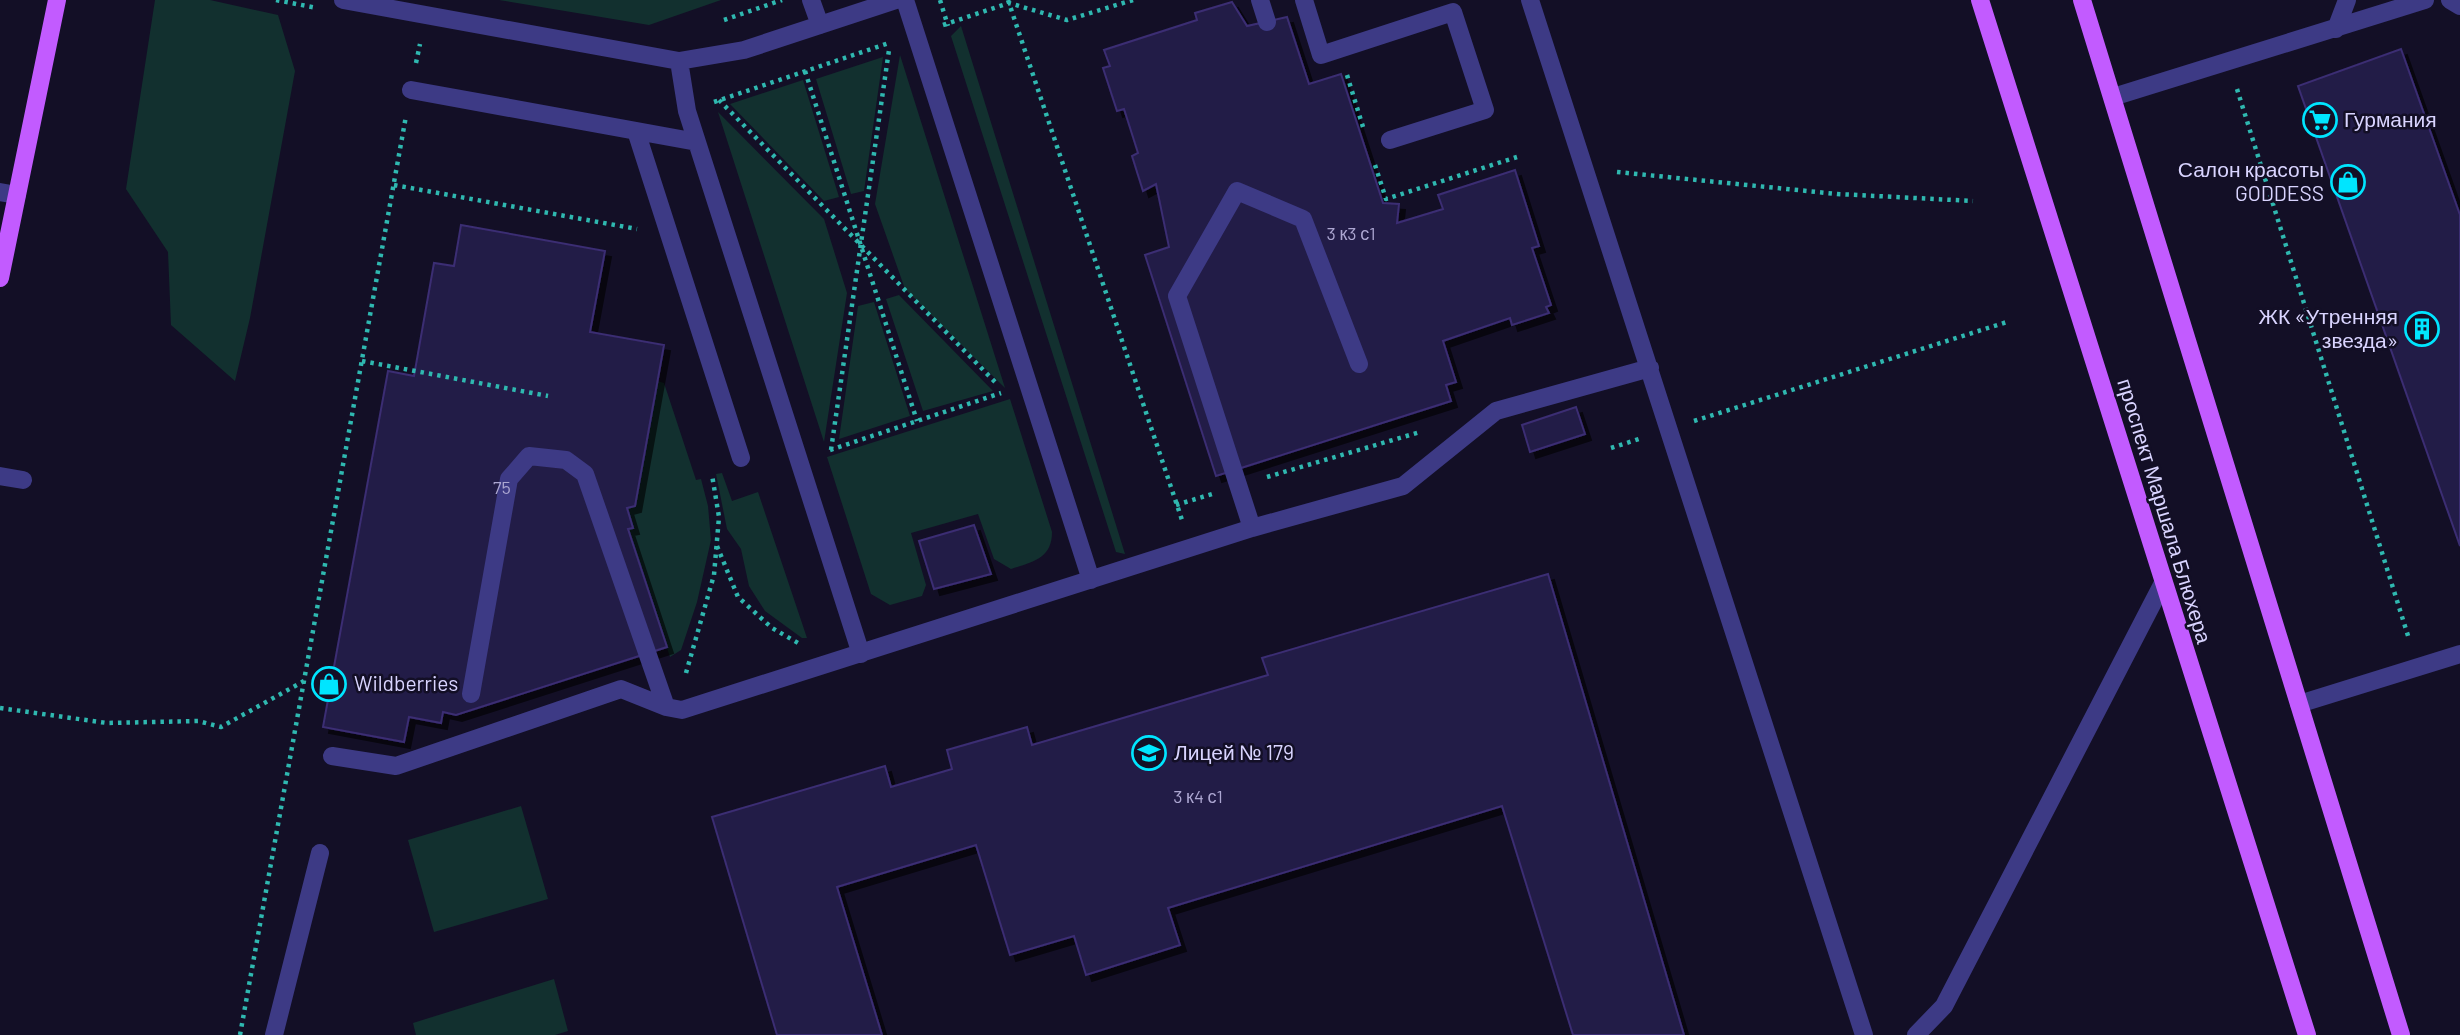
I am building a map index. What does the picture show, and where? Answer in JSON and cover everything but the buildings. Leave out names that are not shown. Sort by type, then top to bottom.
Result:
[{"type":"main road","points":[[0,278],[8,194],[57,0]]},
{"type":"main road","name":"проспект Маршала Блюхера","points":[[1980,0],[2307,1035]]},
{"type":"main road","points":[[2087,1],[2113,97],[2401,1035]]},
{"type":"street","points":[[344,0],[679,61],[744,50],[896,0]]},
{"type":"street","points":[[811,0],[820,26]]},
{"type":"street","points":[[905,0],[1091,580]]},
{"type":"street","points":[[1260,0],[1267,22]]},
{"type":"street","points":[[1304,0],[1321,55],[1453,12],[1485,110],[1390,140]]},
{"type":"street","points":[[1530,0],[1864,1035]]},
{"type":"street","points":[[2336,29],[2347,0]]},
{"type":"street","points":[[2113,97],[2425,0]]},
{"type":"street","points":[[2450,0],[2460,6]]},
{"type":"street","points":[[679,61],[687,111],[861,654]]},
{"type":"street","points":[[411,90],[697,142]]},
{"type":"street","points":[[636,131],[741,458]]},
{"type":"street","points":[[1252,528],[1177,296],[1237,191],[1303,219],[1359,364]]},
{"type":"street","points":[[332,756],[396,766],[621,689],[666,707],[682,710],[1252,528],[1402,486],[1496,411],[1650,368]]},
{"type":"street","points":[[471,694],[509,479],[529,456],[566,460],[585,474],[666,707]]},
{"type":"street","points":[[0,476],[23,480]]},
{"type":"street","points":[[1916,1035],[1944,1006],[2163,583]]},
{"type":"street","points":[[2299,704],[2460,654]]},
{"type":"street","points":[[274,1035],[320,853]]},
{"type":"path","points":[[940,0],[948,33]]},
{"type":"path","points":[[1008,0],[1191,548]]},
{"type":"path","points":[[240,1035],[426,16]]},
{"type":"path","points":[[831,450],[890,43]]},
{"type":"path","points":[[2229,62],[2417,667]]},
{"type":"path","points":[[805,71],[917,421]]},
{"type":"path","points":[[719,100],[1004,392],[799,460]]},
{"type":"path","points":[[1585,168],[1838,194],[1973,201]]},
{"type":"path","points":[[1611,448],[2010,321]]},
{"type":"path","points":[[362,360],[548,396]]},
{"type":"path","points":[[1266,478],[1421,432]]},
{"type":"path","points":[[683,682],[714,575],[719,517],[712,475]]},
{"type":"path","points":[[1176,505],[1214,493]]},
{"type":"path","points":[[717,545],[738,597],[772,628],[809,650]]},
{"type":"path","points":[[0,708],[107,723],[198,721],[221,727],[304,680]]},
{"type":"green space","points":[[155,0],[210,0],[278,15],[295,71],[250,318],[235,381],[171,325],[168,252],[126,189]]},
{"type":"green space","points":[[499,0],[721,0],[649,25]]},
{"type":"green space","points":[[961,26],[1125,554],[1116,552],[951,36]]},
{"type":"green space","points":[[900,55],[1005,388],[905,289],[875,204]]},
{"type":"green space","points":[[883,57],[864,191],[851,194],[816,79]]},
{"type":"green space","points":[[803,80],[839,197],[824,201],[730,104]]},
{"type":"green space","points":[[718,112],[824,219],[847,293],[824,442]]},
{"type":"green space","points":[[899,295],[993,391],[923,411],[886,299]]},
{"type":"green space","points":[[874,302],[910,416],[839,439],[858,306]]},
{"type":"green space","points":[[657,381],[664,383],[696,480],[701,479],[708,506],[711,540],[697,602],[681,650],[670,657],[628,529],[633,527],[627,508],[635,506]]},
{"type":"green space","points":[[1010,399],[1052,532],[1045,554],[1011,569],[994,559],[978,514],[911,533],[926,585],[922,596],[890,605],[871,594],[827,457]]},
{"type":"green space","points":[[722,473],[732,501],[758,492],[807,638],[802,638],[765,611],[749,586],[741,549],[727,529],[716,474]]},
{"type":"green space","points":[[521,806],[548,899],[434,932],[408,840]]},
{"type":"green space","points":[[554,979],[568,1031],[555,1035],[416,1035],[413,1023]]},
{"type":"place","name":"Гурмания","points":[[2320,120]]},
{"type":"place","name":"Салон красоты GODDESS","points":[[2348,182]]},
{"type":"place","name":"ЖК «Утренняя звезда»","points":[[2422,329]]},
{"type":"place","name":"Wildberries","points":[[329,684]]},
{"type":"place","name":"Лицей № 179","points":[[1149,753]]}]
